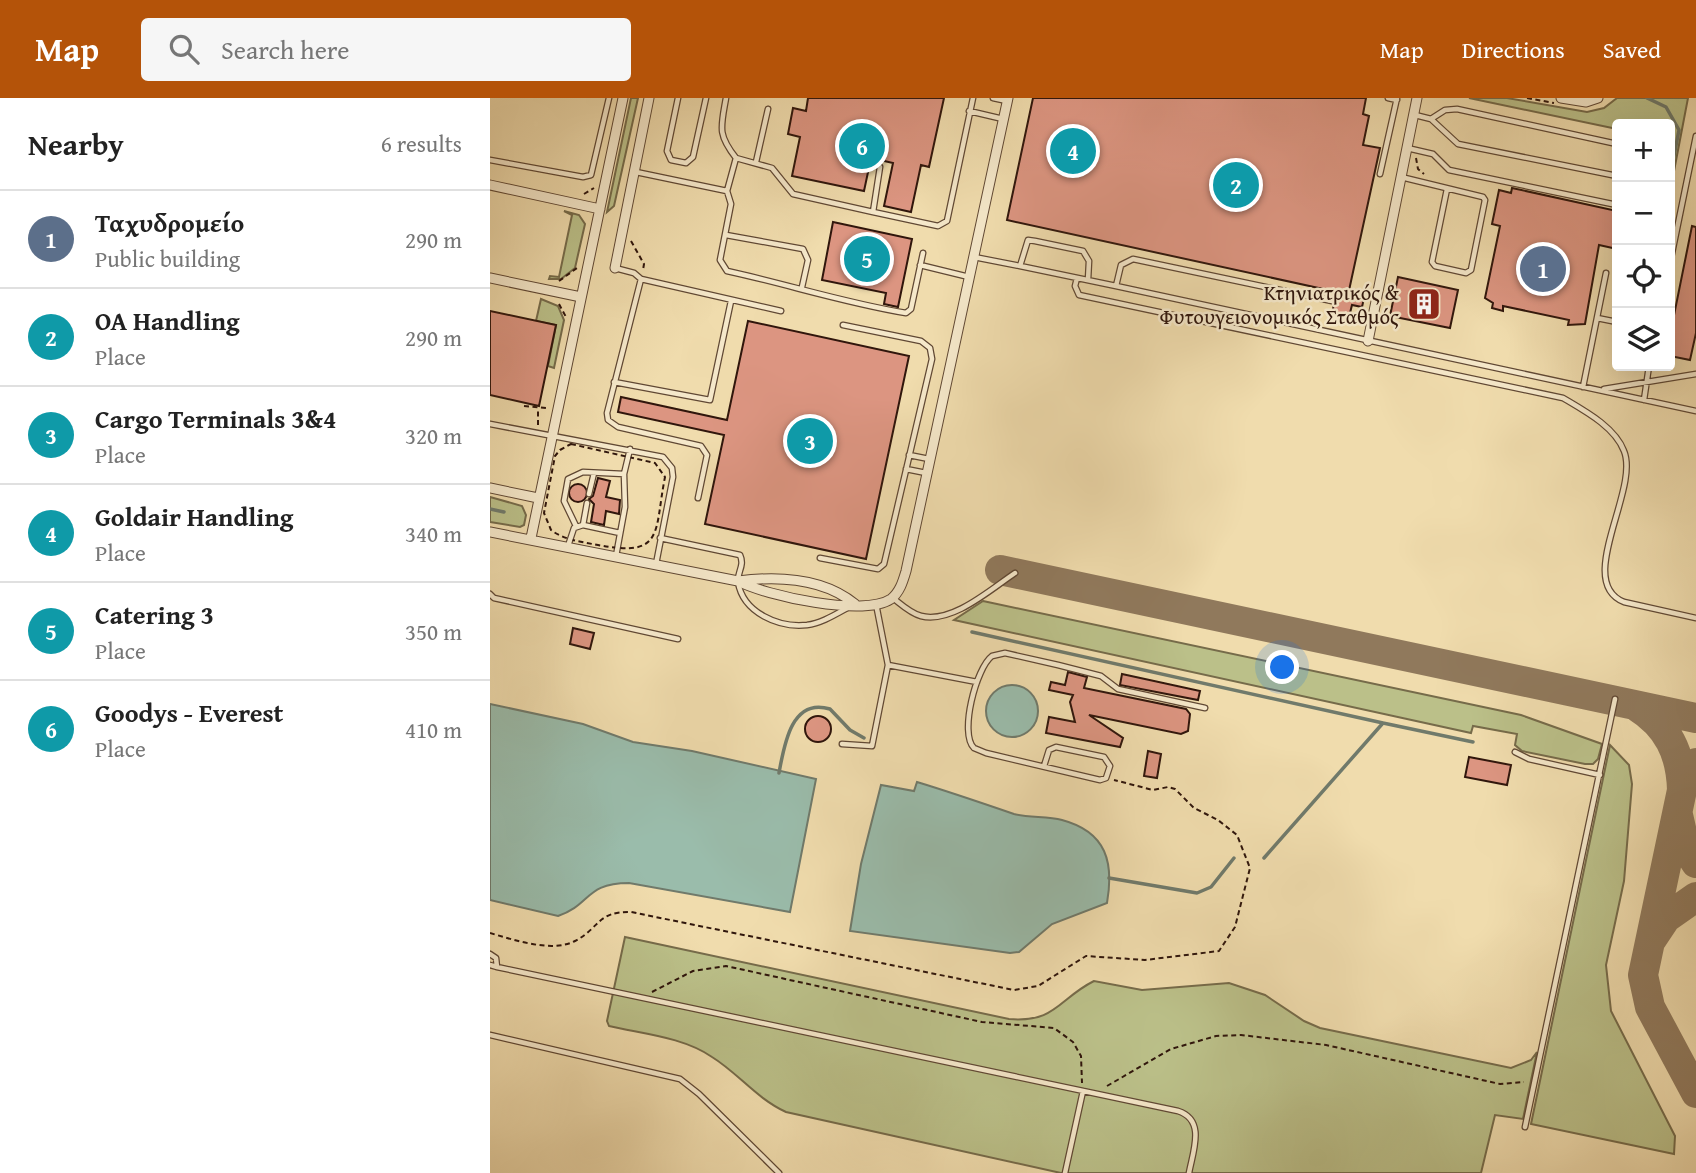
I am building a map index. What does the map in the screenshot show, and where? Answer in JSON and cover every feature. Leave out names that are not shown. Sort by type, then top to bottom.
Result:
[{"type":"street","points":[[531,538],[550,436],[623,98]]},
{"type":"street","points":[[615,268],[649,98]]},
{"type":"street","points":[[1368,341],[1417,98]]},
{"type":"street","points":[[1561,98],[1586,102],[1598,98]]},
{"type":"street","points":[[738,581],[752,589],[833,605],[876,604],[892,598],[904,580],[1008,100]]},
{"type":"street","points":[[490,185],[600,209]]},
{"type":"street","points":[[490,278],[581,297]]},
{"type":"street","points":[[490,488],[538,498]]},
{"type":"street","points":[[491,535],[569,543],[656,565],[738,581],[794,580],[833,590],[855,604]]},
{"type":"lane","points":[[490,160],[583,177],[591,175],[609,98]]},
{"type":"lane","points":[[678,98],[667,151],[671,160],[686,163],[693,157],[706,98]]},
{"type":"lane","points":[[726,98],[720,129],[724,143],[736,159],[772,167],[793,194],[937,226],[947,221],[972,98]]},
{"type":"lane","points":[[993,98],[1008,100]]},
{"type":"lane","points":[[1380,174],[1397,99],[1388,98]]},
{"type":"lane","points":[[756,162],[768,109]]},
{"type":"lane","points":[[1431,119],[1444,110],[1457,109],[1612,143]]},
{"type":"lane","points":[[969,111],[1004,119]]},
{"type":"lane","points":[[1414,115],[1431,119],[1441,132],[1458,144],[1612,175]]},
{"type":"lane","points":[[1674,245],[1696,136]]},
{"type":"lane","points":[[1407,148],[1433,154],[1449,170],[1612,204]]},
{"type":"lane","points":[[736,159],[727,191],[732,204],[720,260],[727,271],[802,287],[836,299],[906,313],[911,309],[923,253]]},
{"type":"lane","points":[[873,212],[880,167]]},
{"type":"lane","points":[[634,172],[727,191]]},
{"type":"lane","points":[[1401,177],[1483,197],[1487,203],[1471,270],[1466,273],[1435,266],[1432,262],[1447,189]]},
{"type":"lane","points":[[726,235],[803,249],[808,260],[802,287]]},
{"type":"lane","points":[[1020,265],[1028,240],[1083,251],[1088,255],[1087,280]]},
{"type":"lane","points":[[973,257],[1696,411]]},
{"type":"lane","points":[[1116,286],[1121,265],[1133,259],[1332,301]]},
{"type":"lane","points":[[920,265],[969,277]]},
{"type":"lane","points":[[615,268],[634,273],[641,279],[781,311]]},
{"type":"lane","points":[[1583,387],[1606,273]]},
{"type":"lane","points":[[1077,278],[1075,286],[1079,295],[1563,398],[1607,428],[1621,446],[1628,464],[1604,571],[1607,590],[1624,602],[1696,618]]},
{"type":"lane","points":[[641,279],[626,347],[607,413],[613,425],[701,446],[706,450],[698,498]]},
{"type":"lane","points":[[614,382],[710,400],[731,301]]},
{"type":"lane","points":[[1597,318],[1612,321]]},
{"type":"lane","points":[[820,558],[881,568],[932,359],[930,348],[922,341],[843,325]]},
{"type":"lane","points":[[1644,400],[1648,371]]},
{"type":"lane","points":[[1600,389],[1696,374]]},
{"type":"lane","points":[[490,424],[663,457],[672,468],[673,477],[656,565]]},
{"type":"lane","points":[[616,553],[625,508],[624,474],[630,449]]},
{"type":"lane","points":[[909,455],[930,459]]},
{"type":"lane","points":[[906,469],[927,473]]},
{"type":"lane","points":[[569,543],[576,526],[564,501],[568,479],[579,473],[624,474]]},
{"type":"lane","points":[[589,494],[594,473]]},
{"type":"lane","points":[[583,525],[587,503]]},
{"type":"lane","points":[[576,526],[620,533]]},
{"type":"lane","points":[[660,538],[740,555],[743,564],[738,581],[755,612],[770,620],[797,625],[819,621],[855,604]]},
{"type":"lane","points":[[892,598],[918,615],[937,616],[959,609],[1015,573]]},
{"type":"lane","points":[[490,594],[494,598],[678,639]]},
{"type":"lane","points":[[842,744],[873,746],[888,665],[876,604]]},
{"type":"lane","points":[[1044,766],[1049,750],[1056,747],[1104,757],[1110,766],[1105,778],[1100,780],[980,751],[970,744],[967,731],[977,682],[987,659],[1005,653],[1101,676],[1118,689],[1205,708]]},
{"type":"lane","points":[[888,665],[977,682]]},
{"type":"lane","points":[[1525,1128],[1615,699]]},
{"type":"lane","points":[[1515,752],[1529,759],[1600,775]]},
{"type":"lane","points":[[490,954],[496,958],[497,967]]},
{"type":"lane","points":[[490,965],[1083,1091],[1188,1116],[1196,1130],[1189,1173]]},
{"type":"lane","points":[[490,1035],[680,1079],[699,1094],[779,1173]]},
{"type":"lane","points":[[1065,1173],[1083,1091]]},
{"type":"path","points":[[629,236],[644,264],[641,279]]},
{"type":"path","points":[[554,282],[569,276],[578,266]]},
{"type":"path","points":[[556,302],[565,314],[566,324]]},
{"type":"path","points":[[524,406],[538,409],[547,407]]},
{"type":"path","points":[[537,433],[538,409]]},
{"type":"path","points":[[571,444],[628,456],[655,463],[665,477],[649,542],[635,550],[616,553],[569,543],[554,533],[545,518],[557,453],[571,444]]},
{"type":"path","points":[[490,933],[560,946],[581,938],[607,915],[631,912],[1014,990],[1038,986],[1086,956],[1145,960],[1219,951],[1235,927],[1250,867],[1237,835],[1218,820],[1194,808],[1175,789],[1168,787],[1153,790],[1105,778]]},
{"type":"path","points":[[640,997],[693,971],[726,966],[982,1022],[1054,1028],[1073,1042],[1081,1056],[1083,1091]]},
{"type":"path","points":[[1098,1095],[1108,1085],[1171,1049],[1216,1036],[1241,1035],[1326,1045],[1500,1084],[1517,1085],[1536,1080]]},
{"type":"green space","points":[[631,98],[638,98],[614,206],[607,212]]},
{"type":"green space","points":[[1469,98],[1507,98],[1587,112],[1604,108],[1617,98],[1688,98],[1675,166],[1675,119],[1612,119],[1612,128]]},
{"type":"green space","points":[[564,211],[579,215],[585,224],[575,268],[561,279],[549,279],[550,276],[559,277],[572,215]]},
{"type":"green space","points":[[541,299],[558,306],[564,320],[554,368],[548,366],[556,325],[536,321]]},
{"type":"green space","points":[[490,497],[522,506],[526,515],[524,525],[520,527],[490,522]]},
{"type":"green space","points":[[983,601],[1521,715],[1602,744],[1598,759],[1593,764],[1585,764],[1522,751],[1515,745],[1517,734],[1473,726],[1471,733],[954,620]]},
{"type":"green space","points":[[1610,745],[1629,765],[1632,784],[1624,881],[1606,965],[1611,1011],[1675,1136],[1674,1154],[1531,1124]]},
{"type":"green space","points":[[625,937],[1009,1019],[1025,1019],[1047,1013],[1094,981],[1142,990],[1229,983],[1265,995],[1304,1021],[1320,1028],[1511,1068],[1531,1060],[1537,1052],[1523,1119],[1495,1115],[1481,1173],[1061,1173],[786,1112],[701,1050],[662,1037],[609,1026],[607,1021]]},
{"type":"shaded area","points":[[1012,685],[1031,692],[1038,711],[1031,730],[1012,737],[993,730],[986,711],[993,692]]},
{"type":"shaded area","points":[[490,704],[583,724],[633,742],[692,751],[816,779],[790,912],[629,883],[604,887],[558,916],[490,900]]},
{"type":"shaded area","points":[[917,782],[1014,814],[1062,820],[1089,832],[1098,841],[1108,862],[1107,903],[1052,924],[1019,952],[1010,953],[850,931],[861,864],[881,785],[914,791]]},
{"type":"building","points":[[808,98],[944,98],[929,167],[921,165],[911,212],[884,206],[893,163],[871,158],[864,191],[792,176],[800,137],[788,134],[793,108],[806,111]]},
{"type":"building","points":[[1033,98],[1366,98],[1363,114],[1369,116],[1363,145],[1380,148],[1348,295],[1364,298],[1362,307],[1352,305],[1349,317],[1332,313],[1337,292],[1007,220]]},
{"type":"building","points":[[1512,188],[1612,210],[1612,248],[1599,245],[1585,324],[1568,325],[1569,320],[1503,306],[1503,311],[1492,308],[1493,303],[1485,298],[1500,226],[1492,224],[1499,190],[1511,193]]},
{"type":"building","points":[[833,222],[912,239],[898,307],[884,304],[886,293],[822,280]]},
{"type":"building","points":[[1692,226],[1696,227],[1696,333],[1690,360],[1675,357],[1675,310]]},
{"type":"building","name":"Κτηνιατρικός & Φυτουγειονομικός Σταθμός","points":[[1398,277],[1458,290],[1450,328],[1390,316]]},
{"type":"building","points":[[490,311],[556,325],[539,406],[490,395]]},
{"type":"building","points":[[748,321],[909,356],[866,559],[705,524],[724,435],[618,412],[621,397],[727,420]]},
{"type":"building","points":[[598,478],[610,481],[606,497],[620,500],[619,514],[606,511],[604,525],[591,522],[594,504],[589,499],[593,496]]},
{"type":"building","points":[[578,484],[584,487],[587,493],[584,499],[578,502],[572,499],[569,493],[572,487]]},
{"type":"building","points":[[573,628],[594,633],[590,649],[570,644]]},
{"type":"building","points":[[1068,672],[1087,677],[1084,688],[1186,709],[1190,714],[1188,731],[1181,734],[1089,715],[1123,738],[1120,747],[1046,733],[1049,717],[1075,722],[1070,702],[1073,695],[1049,690],[1051,682],[1065,685]]},
{"type":"building","points":[[1122,674],[1200,691],[1198,700],[1120,685]]},
{"type":"building","points":[[818,716],[827,720],[831,729],[827,738],[818,742],[809,738],[805,729],[809,720]]},
{"type":"building","points":[[1148,751],[1161,754],[1157,778],[1144,776]]},
{"type":"building","points":[[1469,757],[1511,765],[1507,785],[1465,777]]},
{"type":"waterway","points":[[1647,98],[1666,107],[1673,119]]},
{"type":"waterway","points":[[1675,123],[1679,130],[1675,150]]},
{"type":"waterway","points":[[490,509],[504,512]]},
{"type":"waterway","points":[[972,632],[1383,723]]},
{"type":"waterway","points":[[779,773],[792,726],[806,710],[817,707],[830,709],[850,730],[864,738]]},
{"type":"waterway","points":[[1264,858],[1383,723],[1473,742]]},
{"type":"waterway","points":[[1109,878],[1197,893],[1211,887],[1234,858]]},
{"type":"taxiway","points":[[1000,570],[1696,718]]},
{"type":"taxiway","points":[[1636,706],[1657,722],[1671,742],[1679,764],[1682,790]]},
{"type":"taxiway","points":[[1696,763],[1682,790],[1643,975],[1650,1007],[1696,1093]]},
{"type":"taxiway","points":[[1678,815],[1685,846],[1696,863]]},
{"type":"taxiway","points":[[1652,939],[1666,918],[1696,897]]},
{"type":"place","name":"Goodys - Everest","points":[[862,146]]},
{"type":"place","name":"Goldair Handling","points":[[1073,151]]},
{"type":"place","name":"OA Handling","points":[[1236,185]]},
{"type":"place","name":"Catering 3","points":[[867,259]]},
{"type":"place","name":"Ταχυδρομείο","points":[[1543,269]]},
{"type":"place","name":"Κτηνιατρικός & Φυτουγειονομικός Σταθμός","points":[[1424,304]]},
{"type":"place","name":"Cargo Terminals 3&4","points":[[810,441]]}]
